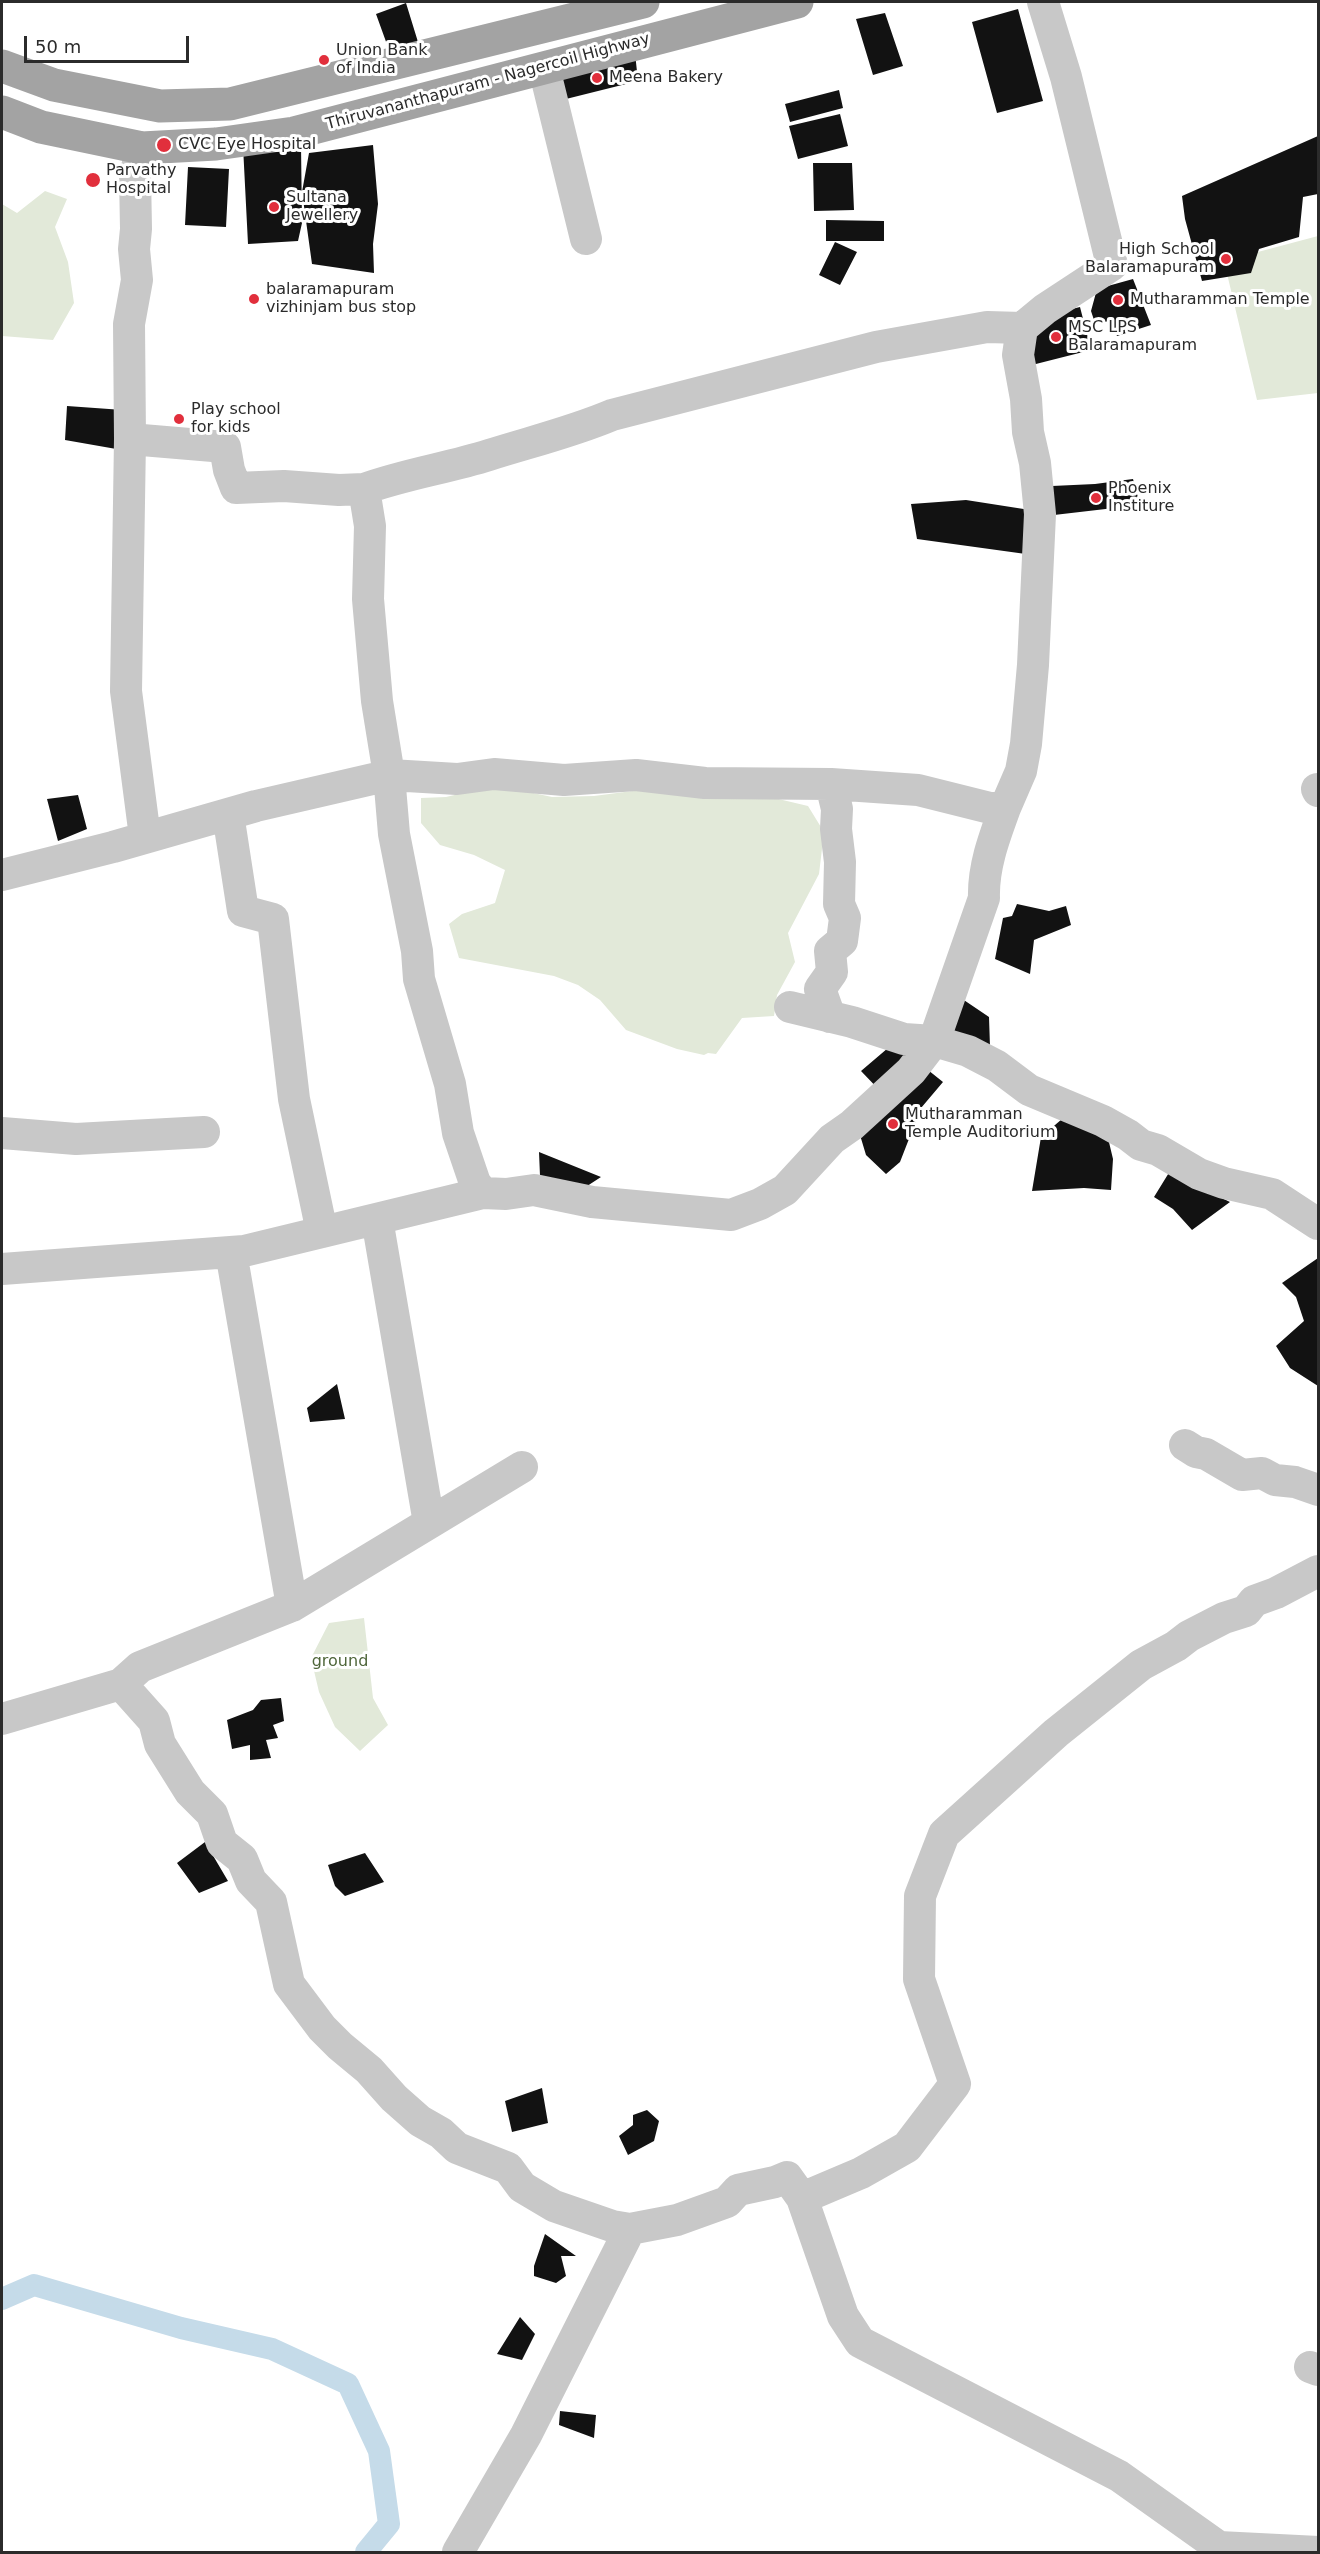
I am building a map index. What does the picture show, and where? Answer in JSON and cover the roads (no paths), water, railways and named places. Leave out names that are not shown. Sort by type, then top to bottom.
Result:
[{"type":"main road","points":[[2,66],[54,85],[160,106],[230,104],[643,2]]},
{"type":"main road","name":"Thiruvananthapuram - Nagercoil Highway","points":[[2,112],[41,127],[142,147],[216,144],[294,133],[797,2]]},
{"type":"street","points":[[130,439],[225,447],[229,470],[236,488],[284,486],[339,490],[364,489],[387,480],[577,430],[612,415],[876,347],[987,327],[1022,328],[1045,309],[1112,265],[1066,77],[1043,2]]},
{"type":"street","points":[[544,68],[586,239]]},
{"type":"street","points":[[142,147],[135,175],[134,249],[137,280],[129,324],[130,439],[126,691],[145,837]]},
{"type":"street","points":[[2,1269],[231,1252],[483,1193],[506,1194],[534,1190],[592,1202],[731,1215],[760,1204],[785,1190],[832,1139],[852,1125],[911,1071],[934,1041],[984,898],[984,878],[993,838],[1021,771],[1026,744],[1040,541],[1035,463],[1028,432],[1026,399],[1018,355],[1022,328]]},
{"type":"street","points":[[364,489],[370,526],[368,599],[377,701],[389,775],[394,834],[417,951],[419,979],[450,1084],[458,1133],[475,1183],[483,1193]]},
{"type":"street","points":[[2,875],[228,814],[389,775],[457,779],[494,774],[564,780],[636,775],[705,783],[831,784],[918,790],[990,808],[1005,808]]},
{"type":"street","points":[[830,1017],[820,989],[832,972],[830,951],[842,941],[845,918],[839,904],[840,862],[836,829],[837,809],[831,784]]},
{"type":"street","points":[[228,814],[243,911],[273,919],[294,1099],[322,1232]]},
{"type":"street","points":[[790,1006],[904,1039],[934,1041],[968,1051],[997,1066],[1029,1090],[1103,1121],[1141,1145],[1158,1149],[1199,1174],[1224,1183],[1272,1194],[1318,1224]]},
{"type":"street","points":[[2,1133],[76,1139],[204,1132]]},
{"type":"street","points":[[377,1219],[429,1523]]},
{"type":"street","points":[[231,1252],[292,1606]]},
{"type":"street","points":[[1185,1446],[1206,1454],[1242,1474],[1262,1473],[1275,1480],[1318,1490]]},
{"type":"street","points":[[2,1719],[121,1684],[140,1667],[292,1606],[522,1467]]},
{"type":"street","points":[[802,2198],[861,2173],[908,2147],[955,2084],[919,1979],[920,1896],[944,1834],[1056,1733],[1141,1665],[1224,1618],[1246,1611],[1254,1601],[1276,1593],[1318,1571]]},
{"type":"street","points":[[121,1684],[154,1721],[160,1744],[190,1792],[212,1814],[222,1843],[242,1859],[251,1881],[271,1902],[290,1984],[322,2028],[340,2046],[369,2070],[394,2098],[420,2121],[441,2133],[457,2148],[508,2168],[522,2187],[554,2206],[612,2226],[630,2229],[677,2220],[727,2202],[738,2190],[787,2177],[802,2198],[843,2316],[860,2342],[1119,2476],[1219,2550],[1318,2552]]},
{"type":"street","points":[[458,2553],[526,2435],[630,2229]]},
{"type":"waterway","points":[[2,2299],[34,2285],[181,2328],[272,2349],[348,2384],[379,2451],[389,2524],[366,2552]]},
{"type":"place","name":"Union Bank of India","points":[[324,60]]},
{"type":"place","name":"Meena Bakery","points":[[597,78]]},
{"type":"place","name":"CVC Eye Hospital","points":[[164,145]]},
{"type":"place","name":"Parvathy Hospital","points":[[93,180]]},
{"type":"place","name":"Sultana Jewellery","points":[[274,207]]},
{"type":"place","name":"High School Balaramapuram","points":[[1226,259]]},
{"type":"place","name":"balaramapuram vizhinjam bus stop","points":[[254,299]]},
{"type":"place","name":"Mutharamman Temple","points":[[1118,300]]},
{"type":"place","name":"MSC LPS Balaramapuram","points":[[1056,337]]},
{"type":"place","name":"Play school for kids","points":[[179,419]]},
{"type":"place","name":"Phoenix Institure","points":[[1096,498]]},
{"type":"place","name":"Mutharamman Temple Auditorium","points":[[893,1124]]},
{"type":"park label","name":"ground","points":[[340,1662]]}]
